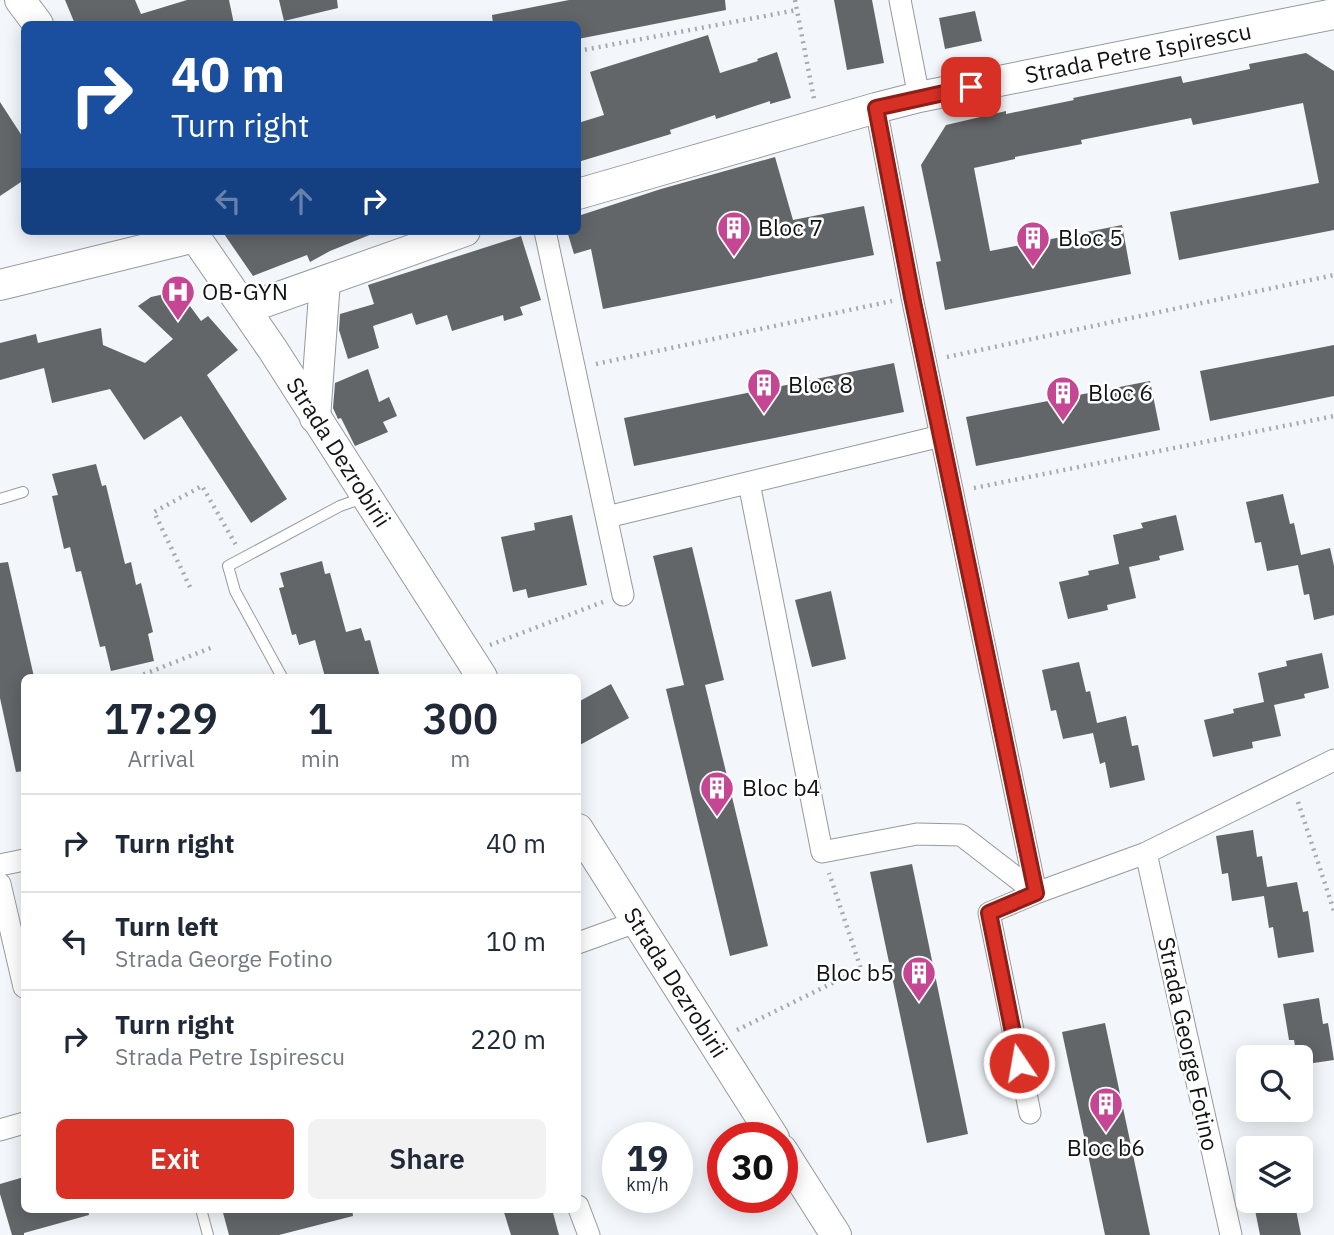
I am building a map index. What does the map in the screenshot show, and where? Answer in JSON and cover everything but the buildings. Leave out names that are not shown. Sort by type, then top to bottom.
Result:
[{"type":"street","points":[[20,0],[36,21]]},
{"type":"street","points":[[900,0],[919,97]]},
{"type":"street","name":"Strada Petre Ispirescu","points":[[581,193],[919,97],[1334,14]]},
{"type":"street","points":[[876,108],[925,361],[1036,893]]},
{"type":"street","points":[[0,285],[125,243],[185,235]]},
{"type":"street","name":"Strada Dezrobirii","points":[[194,235],[245,309],[475,665]]},
{"type":"street","points":[[245,309],[454,235]]},
{"type":"street","points":[[546,235],[623,595]]},
{"type":"street","points":[[315,418],[325,281]]},
{"type":"street","points":[[607,517],[941,436]]},
{"type":"street","points":[[749,483],[822,852],[917,834],[961,835],[1036,893]]},
{"type":"street","points":[[1030,1113],[989,913],[1146,853],[1334,760]]},
{"type":"street","name":"Strada Dezrobirii","points":[[581,834],[764,1122]]},
{"type":"street","name":"Strada George Fotino","points":[[1146,853],[1231,1235]]},
{"type":"street","points":[[0,865],[21,861]]},
{"type":"street","points":[[0,884],[21,973]]},
{"type":"street","points":[[581,942],[636,922]]},
{"type":"street","points":[[0,1130],[21,1124]]},
{"type":"street","points":[[798,1175],[836,1235]]},
{"type":"street","points":[[581,1213],[589,1235]]},
{"type":"lane","points":[[0,499],[23,492]]},
{"type":"lane","points":[[280,674],[235,591],[228,566],[340,506],[366,497]]},
{"type":"lane","points":[[202,1213],[208,1235]]},
{"type":"path","points":[[795,0],[819,124]]},
{"type":"path","points":[[581,50],[797,10]]},
{"type":"path","points":[[925,361],[1334,275]]},
{"type":"path","points":[[574,369],[912,297]]},
{"type":"path","points":[[952,492],[1334,416]]},
{"type":"path","points":[[190,587],[154,512],[176,499],[202,486],[243,557]]},
{"type":"path","points":[[475,665],[623,595]]},
{"type":"path","points":[[144,674],[213,647]]},
{"type":"path","points":[[1292,781],[1334,911]]},
{"type":"path","points":[[713,1042],[861,969],[822,852]]},
{"type":"place","name":"Bloc 7","points":[[734,258]]},
{"type":"place","name":"Bloc 5","points":[[1033,268]]},
{"type":"place","name":"OB-GYN","points":[[178,322]]},
{"type":"place","name":"Bloc 8","points":[[764,415]]},
{"type":"place","name":"Bloc 6","points":[[1063,423]]},
{"type":"place","name":"Bloc b4","points":[[717,818]]},
{"type":"place","name":"Bloc b5","points":[[919,1003]]},
{"type":"place","name":"Bloc b6","points":[[1106,1134]]},
{"type":"route","points":[[971,87],[876,108],[912,297],[1036,893],[989,913],[1019,1063]]}]
